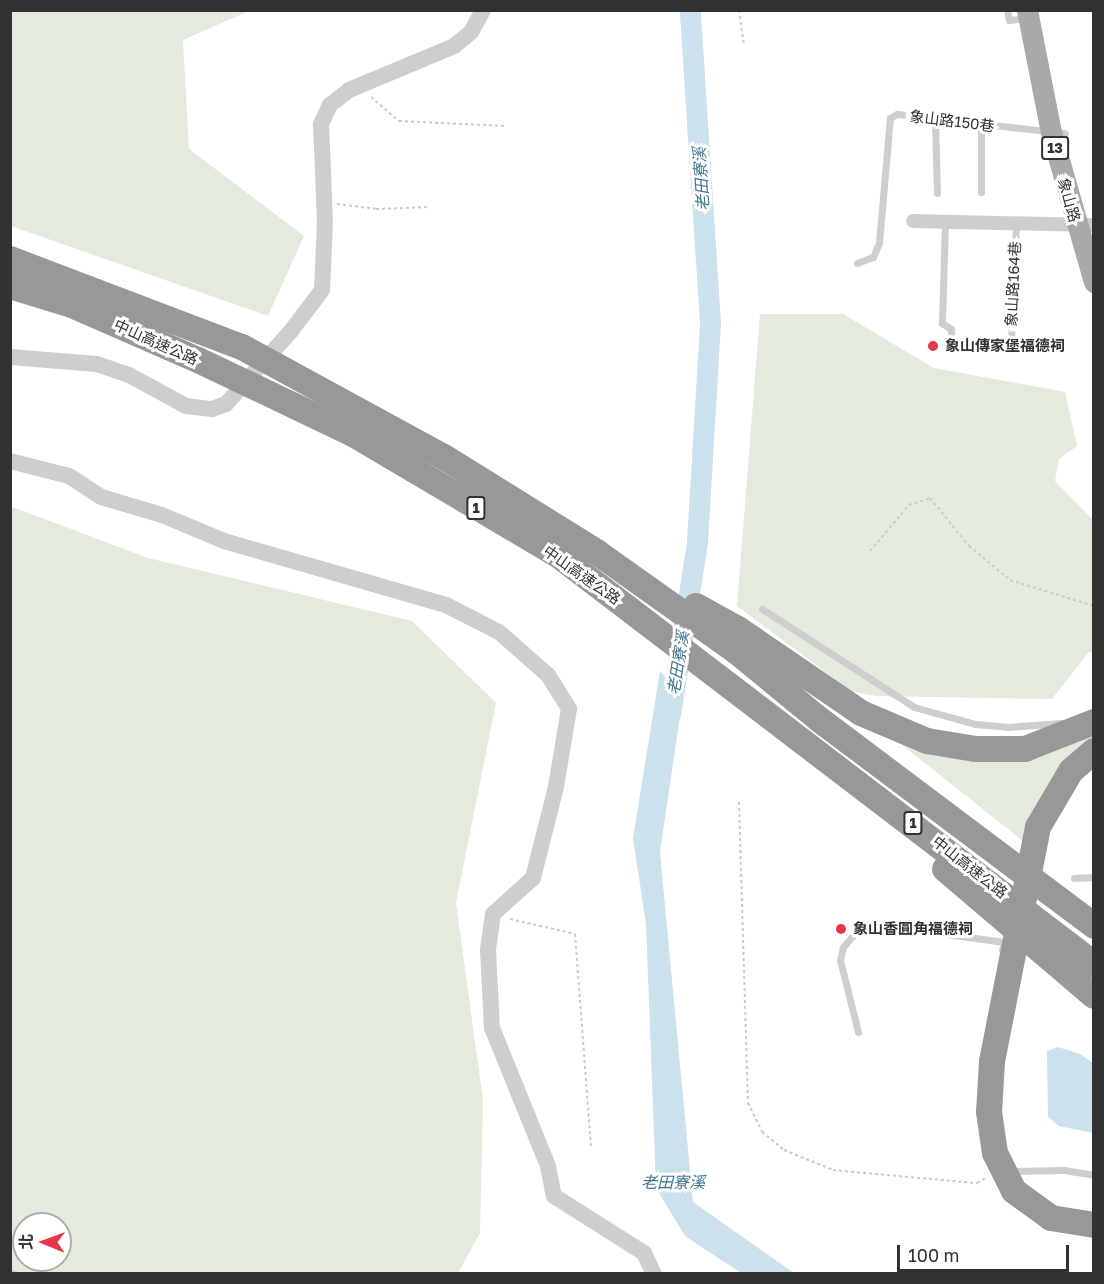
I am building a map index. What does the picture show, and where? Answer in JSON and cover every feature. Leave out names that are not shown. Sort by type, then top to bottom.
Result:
[{"type":"highway","name":"中山高速公路","points":[[10,259],[242,347],[558,555],[731,684],[1094,963]]},
{"type":"highway","name":"中山高速公路","points":[[10,286],[72,305],[230,376],[359,423],[598,553],[737,640],[820,720],[1094,926]]},
{"type":"highway","points":[[737,640],[861,713],[927,741],[976,749],[1026,749],[1089,718]]},
{"type":"highway","points":[[1094,750],[1054,835],[1006,1071],[1003,1107],[1006,1143],[1027,1182],[1055,1203],[1094,1210]]},
{"type":"highway","points":[[1080,778],[1038,827],[992,1062],[989,1112],[995,1153],[1014,1191],[1051,1218],[1094,1225]]},
{"type":"highway","points":[[855,780],[912,842],[1094,996]]},
{"type":"main road","name":"象山路","points":[[1032,13],[1047,60],[1058,132],[1087,230],[1094,282]]},
{"type":"street","points":[[10,357],[97,364],[129,375],[186,406],[212,409],[226,404],[291,331],[322,290],[324,202],[321,124],[330,105],[359,86],[454,46],[471,32],[483,10]]},
{"type":"street","name":"象山路164巷","points":[[913,221],[1016,224],[1087,230]]},
{"type":"street","points":[[10,461],[69,477],[101,497],[162,515],[224,541],[446,604],[499,632],[548,675],[569,709],[543,844],[533,878],[493,914],[488,950],[492,1028],[548,1166],[554,1196],[644,1252],[654,1274]]},
{"type":"lane","points":[[1007,10],[1009,20],[1032,13]]},
{"type":"lane","name":"象山路150巷","points":[[857,263],[873,257],[879,243],[890,118],[897,114],[1058,132]]},
{"type":"lane","points":[[935,119],[937,193]]},
{"type":"lane","points":[[981,124],[981,192]]},
{"type":"lane","name":"象山路164巷","points":[[945,222],[942,323],[951,329],[951,342],[1011,340],[1016,224]]},
{"type":"lane","points":[[762,609],[914,706],[944,717],[1007,727],[1046,726],[1089,718]]},
{"type":"lane","points":[[1074,878],[1094,877]]},
{"type":"lane","points":[[858,1032],[840,960],[843,947],[855,933],[896,927],[1004,942],[1002,954]]},
{"type":"lane","points":[[994,1002],[980,1084],[994,1172],[1064,1170],[1094,1175]]},
{"type":"path","points":[[739,10],[744,44]]},
{"type":"path","points":[[359,86],[399,121],[506,126]]},
{"type":"path","points":[[324,202],[376,209],[429,207]]},
{"type":"path","points":[[870,551],[909,505],[930,498],[969,546],[1010,580],[1094,606]]},
{"type":"path","points":[[739,802],[748,1103],[762,1132],[784,1150],[833,1170],[977,1183]]},
{"type":"path","points":[[493,914],[575,934],[591,1148]]},
{"type":"shaded area","points":[[11,10],[249,11],[183,40],[189,149],[304,236],[268,316],[11,226]]},
{"type":"shaded area","points":[[760,314],[843,314],[934,368],[1065,392],[1077,446],[1059,459],[1055,481],[1093,520],[1094,653],[1089,652],[1052,699],[875,696],[851,691],[737,606]]},
{"type":"shaded area","points":[[10,506],[148,558],[412,621],[496,703],[456,903],[483,1100],[480,1233],[458,1273],[11,1273]]},
{"type":"shaded area","points":[[1093,736],[1059,774],[1023,841],[896,740],[963,759],[1038,758]]},
{"type":"water","name":"老田寮溪","points":[[660,671],[683,696],[660,852],[693,1202],[794,1273],[741,1273],[685,1236],[656,1188],[646,924],[633,838]]},
{"type":"water","points":[[1058,1047],[1080,1054],[1093,1063],[1093,1133],[1059,1126],[1048,1117],[1047,1051]]},
{"type":"waterway","name":"老田寮溪","points":[[670,715],[697,542],[710,323],[690,10]]},
{"type":"place","name":"象山傳家堡福德祠","points":[[933,346]]},
{"type":"place","name":"象山香圓角福德祠","points":[[841,929]]}]
